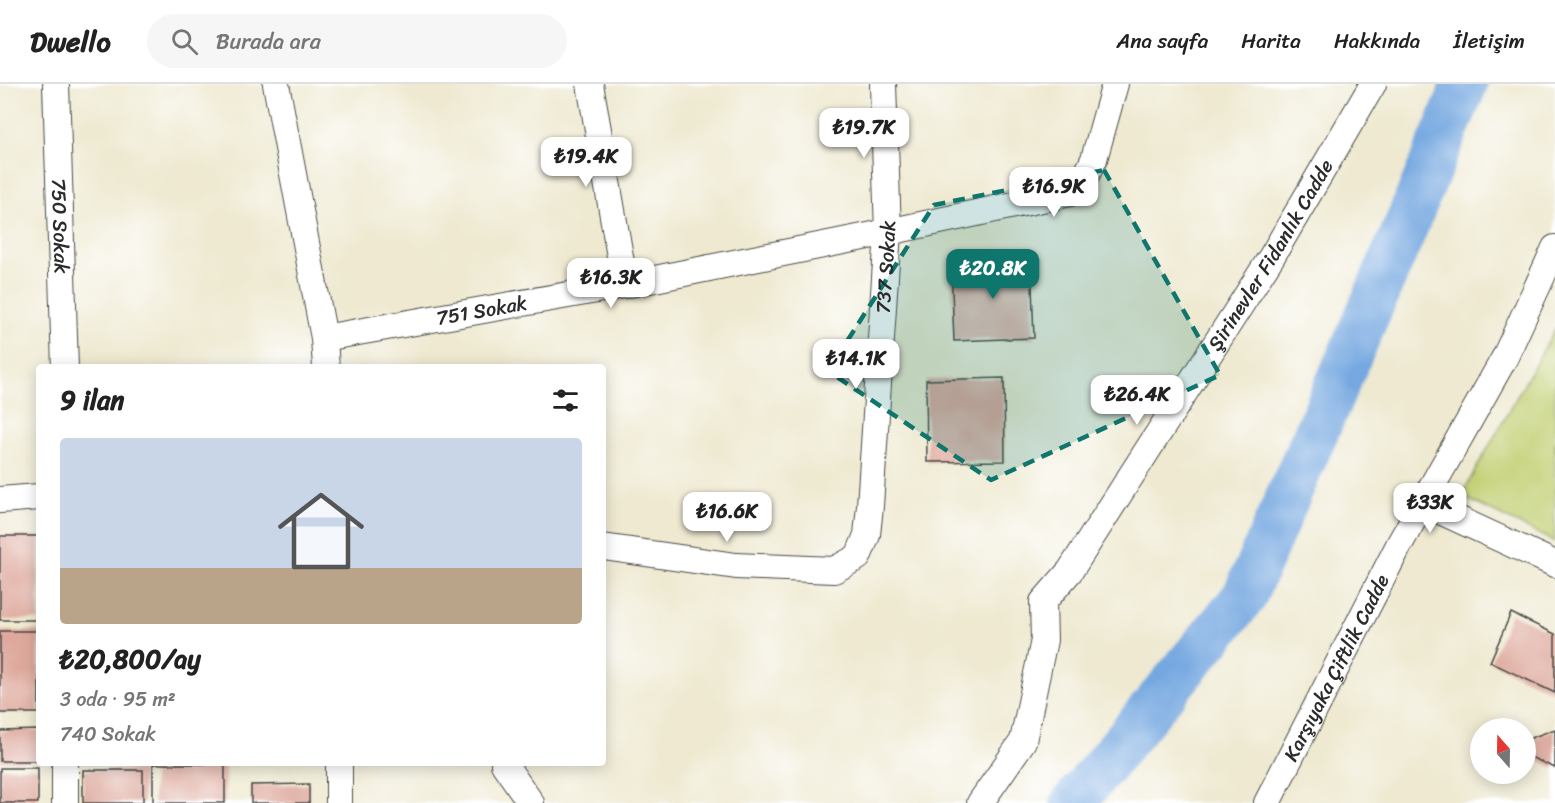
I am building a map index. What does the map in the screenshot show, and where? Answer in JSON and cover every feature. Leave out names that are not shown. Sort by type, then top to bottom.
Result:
[{"type":"street","name":"750 Sokak","points":[[56,84],[65,364]]},
{"type":"street","points":[[276,84],[324,338],[326,364]]},
{"type":"street","points":[[590,84],[625,285]]},
{"type":"street","name":"737 Sokak","points":[[606,547],[736,566],[834,570],[858,557],[867,535],[870,506],[888,232],[883,84]]},
{"type":"street","name":"751 Sokak","points":[[324,338],[625,285],[1070,193],[1084,178],[1094,159],[1115,84]]},
{"type":"street","name":"Şirinevler Fidanlık Cadde","points":[[980,803],[1023,741],[1044,640],[1043,602],[1070,571],[1272,256],[1372,84]]},
{"type":"street","name":"Karşıyaka Çiftlik Cadde","points":[[1268,803],[1400,543],[1505,357],[1555,248]]},
{"type":"street","points":[[0,500],[36,497]]},
{"type":"street","points":[[1423,503],[1555,564]]},
{"type":"street","points":[[65,766],[65,803]]},
{"type":"street","points":[[339,766],[339,803]]},
{"type":"street","points":[[505,766],[531,803]]},
{"type":"highlighted area","points":[[1104,170],[1220,375],[991,480],[828,371],[934,205]]},
{"type":"green space","points":[[1555,329],[1555,542],[1461,496]]},
{"type":"water","points":[[1440,84],[1483,84],[1398,245]]},
{"type":"building","points":[[1031,260],[1034,338],[954,341],[951,263]]},
{"type":"building","points":[[1004,378],[1005,461],[927,462],[926,380]]},
{"type":"building","points":[[0,536],[36,536],[36,620],[0,620]]},
{"type":"building","points":[[1511,613],[1555,634],[1555,693],[1490,662]]},
{"type":"building","points":[[0,631],[36,631],[36,713],[0,713]]},
{"type":"building","points":[[1555,729],[1555,768],[1536,760],[1536,736]]},
{"type":"building","points":[[36,730],[36,761],[0,761],[0,731]]},
{"type":"building","points":[[153,766],[225,766],[225,803],[153,803]]},
{"type":"building","points":[[0,768],[38,768],[38,803],[0,803]]},
{"type":"building","points":[[83,770],[143,770],[143,803],[83,803]]},
{"type":"building","points":[[309,784],[309,803],[251,803],[251,785]]},
{"type":"waterway","points":[[1073,803],[1244,597],[1398,245],[1465,84]]}]
